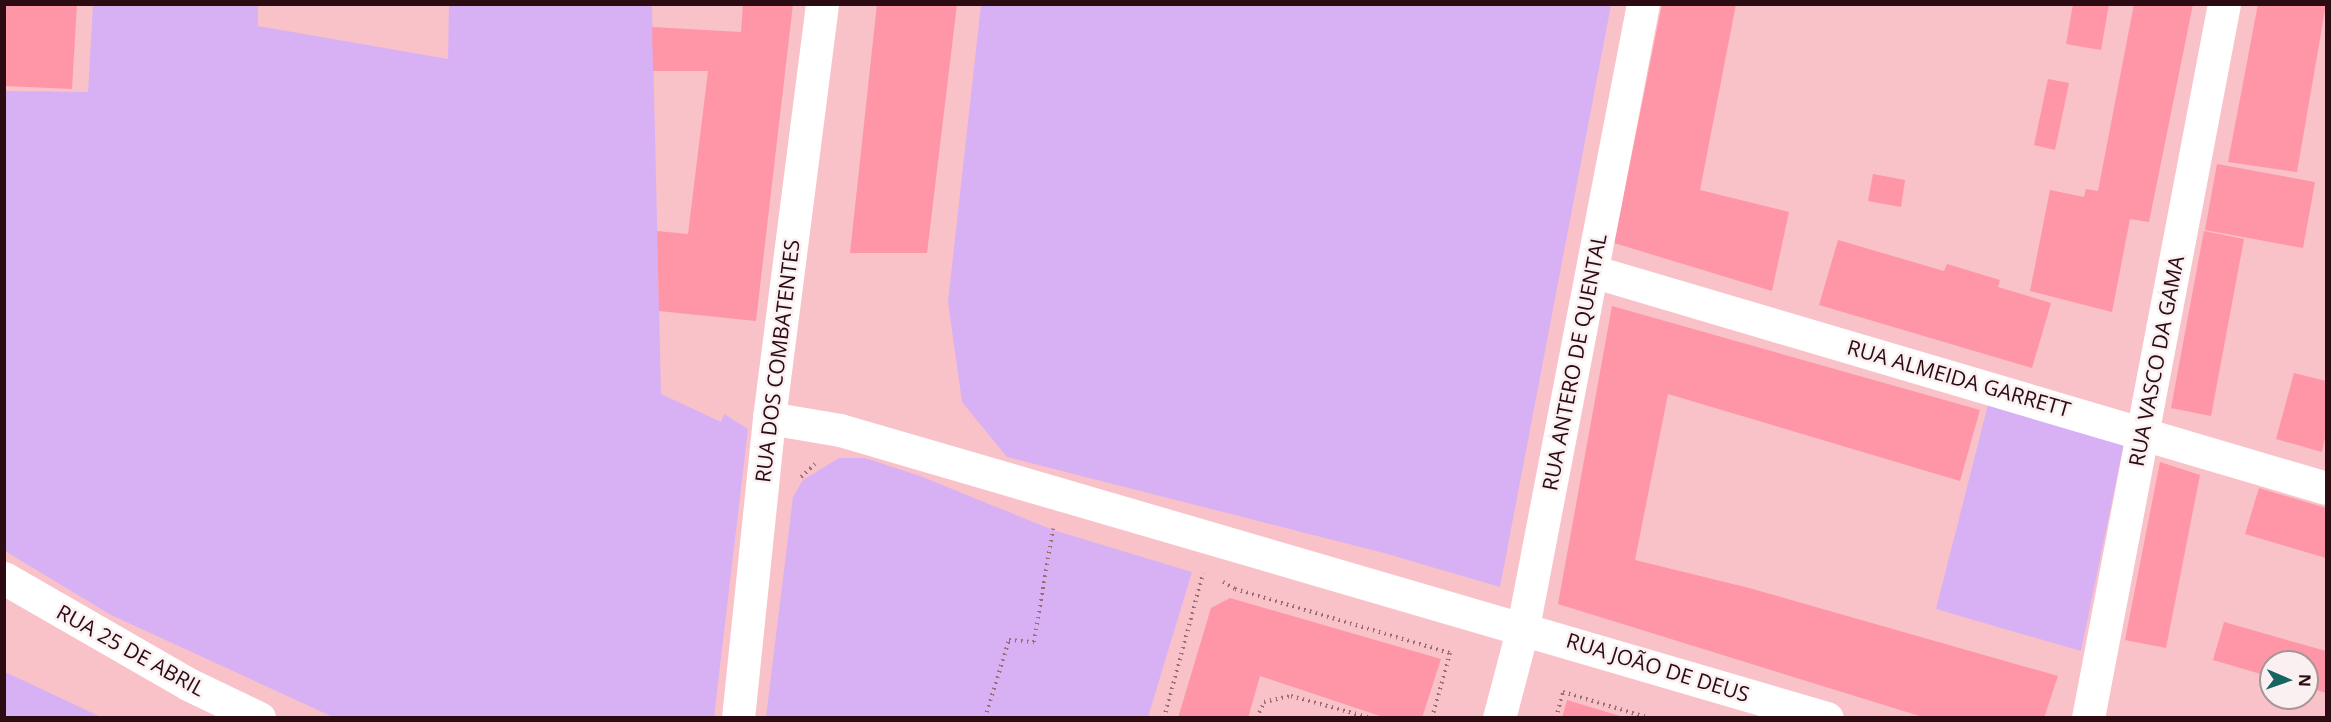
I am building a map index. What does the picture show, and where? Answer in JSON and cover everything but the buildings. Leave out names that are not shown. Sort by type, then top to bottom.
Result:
[{"type":"street","name":"RUA DOS COMBATENTES","points":[[738,717],[769,418],[822,4]]},
{"type":"street","name":"RUA ANTERO DE QUENTAL","points":[[1498,717],[1523,627],[1643,4]]},
{"type":"street","name":"RUA VASCO DA GAMA","points":[[2088,717],[2224,4]]},
{"type":"street","name":"RUA ALMEIDA GARRETT","points":[[1592,271],[2326,488]]},
{"type":"street","name":"RUA JOÃO DE DEUS","points":[[769,418],[840,430],[1827,717]]},
{"type":"street","name":"RUA 25 DE ABRIL","points":[[4,578],[188,684],[259,717]]},
{"type":"path","points":[[986,717],[1009,640],[1034,642],[1055,522]]},
{"type":"path","points":[[1164,717],[1212,539]]},
{"type":"path","points":[[1556,717],[1563,692],[1649,717]]},
{"type":"path","points":[[1257,717],[1264,702],[1291,696],[1371,717]]},
{"type":"shaded area","points":[[93,5],[258,5],[258,26],[448,59],[449,5],[652,5],[661,394],[721,422],[724,414],[748,429],[714,717],[333,717],[111,615],[5,551],[4,91],[88,92]]},
{"type":"shaded area","points":[[981,5],[1611,5],[1500,587],[1384,553],[1007,457],[962,402],[948,302]]},
{"type":"shaded area","points":[[1990,397],[2125,438],[2081,651],[1936,609]]},
{"type":"shaded area","points":[[839,458],[865,458],[920,476],[1053,530],[1192,572],[1148,717],[766,717],[793,497],[803,480]]},
{"type":"shaded area","points":[[5,672],[101,717],[5,717]]}]
